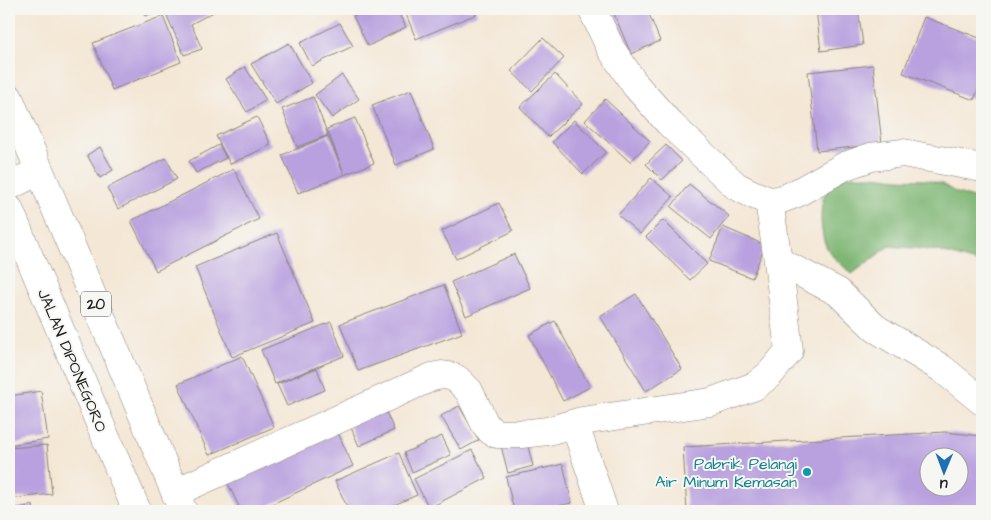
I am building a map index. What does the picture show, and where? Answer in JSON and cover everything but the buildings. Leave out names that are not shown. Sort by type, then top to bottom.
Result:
[{"type":"main road","points":[[592,9],[611,49],[636,86],[669,123],[736,186],[769,201],[779,200],[795,194],[845,166],[871,157],[903,153],[982,168]]},
{"type":"main road","name":"20","points":[[9,98],[179,502]]},
{"type":"main road","points":[[9,186],[39,171]]},
{"type":"main road","points":[[179,502],[391,394],[432,377],[442,375],[457,380],[469,391],[491,431],[498,434],[548,431],[582,421],[712,402],[755,386],[770,374],[789,351],[769,201]]},
{"type":"main road","name":"JALAN DIPONEGORO","points":[[9,209],[137,511]]},
{"type":"main road","points":[[778,261],[838,292],[876,328],[941,368],[982,401]]},
{"type":"main road","points":[[582,421],[578,434],[604,511]]},
{"type":"green space","points":[[846,176],[927,180],[942,184],[955,192],[982,201],[982,264],[938,251],[889,246],[852,274],[829,252],[823,236],[821,221],[825,194],[832,186]]},
{"type":"place","name":"Pabrik Pelangi Air Minum Kemasan","points":[[807,472]]}]
